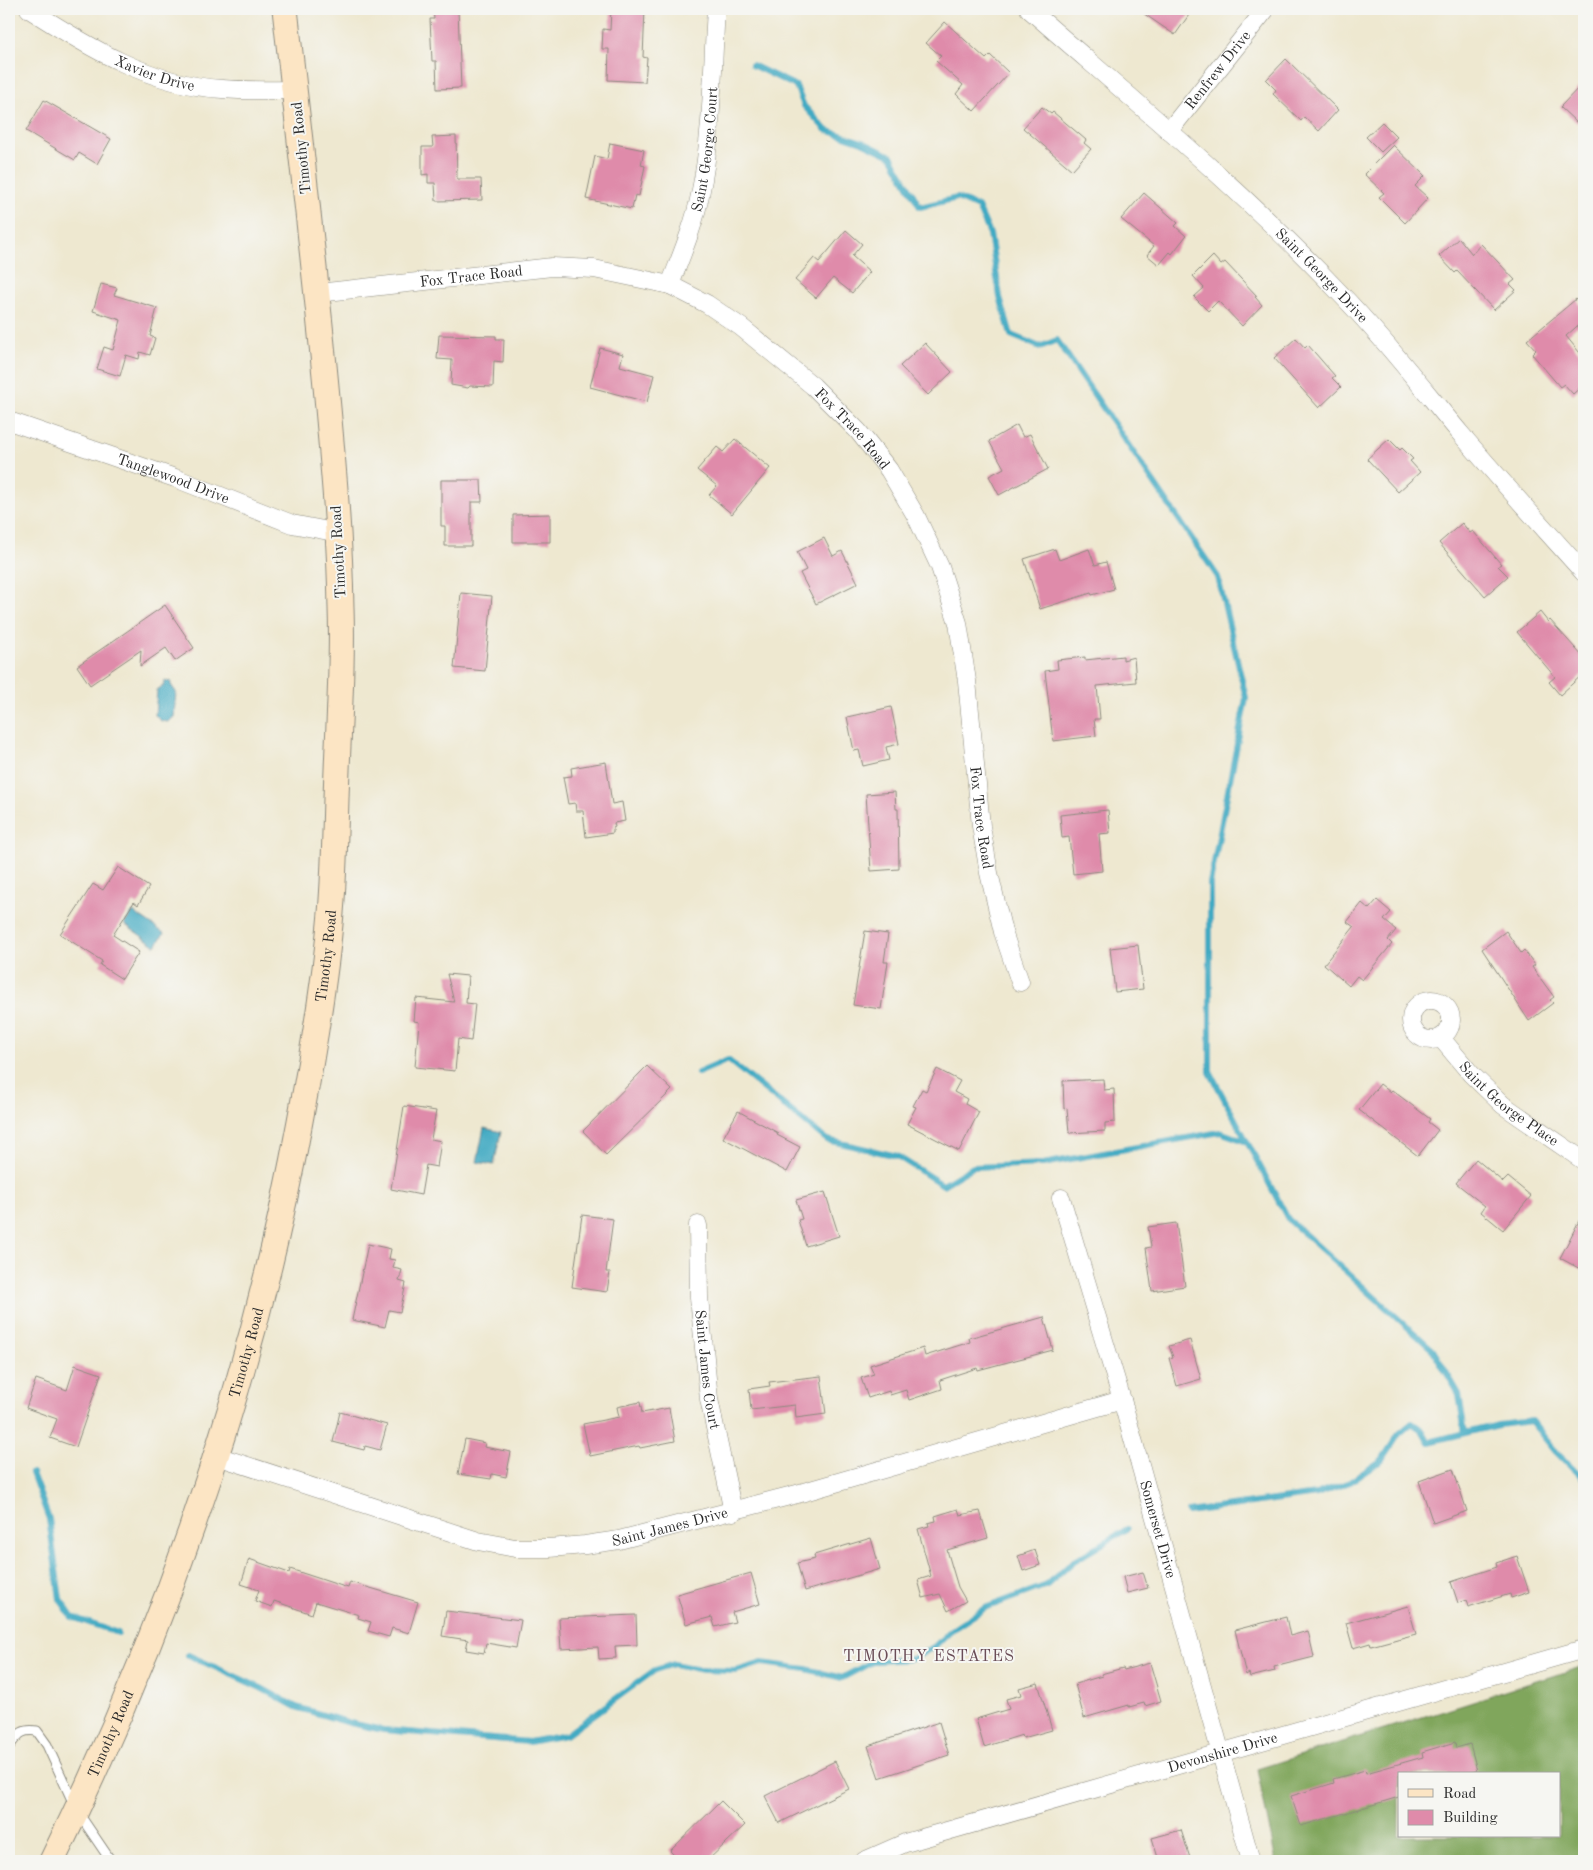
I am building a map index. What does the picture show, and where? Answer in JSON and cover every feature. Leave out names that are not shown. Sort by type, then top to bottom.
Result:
[{"type":"main road","name":"Timothy Road","points":[[52,1861],[130,1691],[172,1583],[217,1456],[258,1319],[288,1188],[311,1063],[324,971],[331,910],[340,690],[342,613],[339,533],[318,293],[285,9]]},
{"type":"street","name":"Xavier Drive","points":[[29,9],[72,37],[140,71],[179,83],[221,89],[294,90]]},
{"type":"street","name":"Saint George Court","points":[[670,285],[689,234],[700,196],[708,148],[716,9]]},
{"type":"street","name":"Saint George Drive","points":[[1029,9],[1168,130],[1294,246],[1389,347],[1461,434],[1584,573]]},
{"type":"street","name":"Renfrew Drive","points":[[1168,130],[1266,9]]},
{"type":"street","name":"Fox Trace Road","points":[[318,293],[552,267],[594,268],[670,285],[707,304],[741,327],[813,386],[858,431],[889,470],[916,516],[940,567],[958,623],[968,681],[982,826],[989,873],[1003,932],[1020,982]]},
{"type":"street","name":"Tanglewood Drive","points":[[9,421],[176,478],[292,524],[339,533]]},
{"type":"street","name":"Saint George Place","points":[[1441,1038],[1471,1074],[1503,1105],[1584,1161]]},
{"type":"street","name":"Somerset Drive","points":[[1061,1198],[1122,1400],[1251,1861]]},
{"type":"street","name":"Saint James Court","points":[[698,1225],[699,1297],[709,1399],[733,1512]]},
{"type":"street","name":"Saint James Drive","points":[[217,1456],[448,1533],[515,1548],[548,1548],[610,1541],[733,1512],[1122,1400]]},
{"type":"street","name":"Devonshire Drive","points":[[864,1861],[905,1843],[1584,1649]]},
{"type":"lane","points":[[9,1746],[20,1732],[37,1731],[47,1745],[76,1811],[111,1861]]},
{"type":"green space","points":[[1584,1666],[1584,1861],[1276,1861],[1257,1769]]},
{"type":"water","points":[[164,681],[172,682],[171,685],[176,692],[174,717],[168,722],[161,721],[155,715],[157,690],[164,685]]},
{"type":"water","points":[[133,912],[164,933],[156,946],[124,924]]},
{"type":"water","points":[[484,1128],[501,1132],[494,1165],[477,1162]]},
{"type":"building","points":[[433,9],[458,9],[461,88],[437,89],[436,61],[432,61],[430,19],[434,19]]},
{"type":"building","points":[[611,9],[645,9],[643,57],[647,58],[645,82],[608,80],[609,49],[602,49],[603,29],[610,30]]},
{"type":"building","points":[[1137,9],[1193,9],[1175,35]]},
{"type":"building","points":[[945,22],[986,59],[990,55],[1009,73],[974,111],[956,94],[963,85],[936,61],[941,56],[926,43]]},
{"type":"building","points":[[1286,59],[1338,110],[1319,131],[1304,117],[1301,121],[1273,94],[1276,90],[1266,80]]},
{"type":"building","points":[[1584,82],[1584,115],[1577,123],[1560,107]]},
{"type":"building","points":[[44,100],[111,139],[97,164],[79,153],[75,160],[26,131]]},
{"type":"building","points":[[1042,107],[1051,114],[1053,112],[1086,140],[1084,143],[1091,149],[1072,170],[1023,128]]},
{"type":"building","points":[[1382,122],[1397,137],[1381,152],[1366,137]]},
{"type":"building","points":[[456,136],[457,179],[481,179],[482,200],[436,201],[435,183],[428,183],[428,174],[422,175],[422,147],[433,147],[432,137]]},
{"type":"building","points":[[610,143],[644,150],[641,165],[645,166],[639,196],[635,195],[632,209],[586,199],[595,156],[607,159]]},
{"type":"building","points":[[1393,145],[1425,176],[1415,186],[1428,198],[1405,223],[1379,197],[1384,193],[1364,174]]},
{"type":"building","points":[[1144,193],[1178,223],[1175,226],[1186,236],[1172,254],[1170,252],[1159,265],[1147,255],[1154,246],[1121,219]]},
{"type":"building","points":[[846,230],[862,244],[852,256],[870,272],[852,293],[833,278],[816,298],[795,280],[814,258],[819,262]]},
{"type":"building","points":[[1459,238],[1472,254],[1481,244],[1515,280],[1510,284],[1516,290],[1494,310],[1457,271],[1455,273],[1439,256]]},
{"type":"building","points":[[1213,256],[1221,265],[1225,262],[1257,296],[1255,297],[1262,305],[1242,326],[1218,301],[1208,311],[1194,297],[1204,288],[1193,276]]},
{"type":"building","points":[[101,284],[117,288],[114,295],[157,308],[150,336],[155,338],[150,355],[140,352],[139,359],[126,355],[120,376],[97,369],[104,347],[113,350],[121,320],[93,311]]},
{"type":"building","points":[[1576,299],[1584,309],[1584,320],[1566,336],[1584,358],[1584,384],[1573,394],[1564,384],[1560,387],[1532,354],[1536,350],[1527,340]]},
{"type":"building","points":[[439,335],[496,336],[496,339],[504,339],[503,362],[494,361],[493,387],[470,386],[468,388],[451,385],[452,360],[437,359]]},
{"type":"building","points":[[1296,338],[1305,348],[1308,345],[1335,376],[1332,378],[1341,387],[1319,408],[1274,358]]},
{"type":"building","points":[[925,343],[952,372],[928,395],[900,366]]},
{"type":"building","points":[[600,348],[623,354],[620,366],[654,375],[647,402],[590,387]]},
{"type":"building","points":[[1017,425],[1023,437],[1030,434],[1048,469],[999,495],[989,476],[1004,468],[989,441]]},
{"type":"building","points":[[735,439],[770,468],[732,514],[709,495],[717,486],[697,470],[717,447],[723,452]]},
{"type":"building","points":[[1389,439],[1413,459],[1410,461],[1420,472],[1398,492],[1367,459]]},
{"type":"building","points":[[441,480],[481,480],[482,502],[471,502],[471,546],[445,546],[445,526],[441,526]]},
{"type":"building","points":[[550,514],[550,542],[513,542],[513,515]]},
{"type":"building","points":[[1462,523],[1470,533],[1473,531],[1501,564],[1498,566],[1508,576],[1485,596],[1439,543]]},
{"type":"building","points":[[824,538],[833,556],[842,551],[858,583],[816,604],[800,573],[806,570],[797,552]]},
{"type":"building","points":[[1055,549],[1059,560],[1089,549],[1095,565],[1106,562],[1114,589],[1092,595],[1091,593],[1040,609],[1024,559]]},
{"type":"building","points":[[461,593],[492,596],[485,671],[454,668]]},
{"type":"building","points":[[165,605],[194,648],[175,661],[166,648],[140,666],[141,650],[90,685],[77,666]]},
{"type":"building","points":[[1540,612],[1548,622],[1550,620],[1584,658],[1584,673],[1560,695],[1549,682],[1555,677],[1517,632]]},
{"type":"building","points":[[1123,656],[1123,660],[1134,657],[1136,682],[1097,686],[1100,719],[1094,719],[1096,736],[1053,741],[1045,671],[1058,669],[1057,660],[1085,657],[1085,660]]},
{"type":"building","points":[[891,707],[899,744],[886,747],[889,760],[863,766],[859,750],[854,751],[847,717]]},
{"type":"building","points":[[606,762],[612,804],[622,802],[625,821],[614,823],[613,833],[586,837],[583,811],[576,811],[575,803],[568,804],[563,777],[572,776],[571,768]]},
{"type":"building","points":[[895,792],[896,809],[898,809],[899,869],[871,871],[866,794]]},
{"type":"building","points":[[1108,810],[1110,833],[1099,834],[1102,871],[1073,874],[1069,837],[1062,838],[1060,815]]},
{"type":"building","points":[[118,867],[149,887],[138,905],[134,902],[113,935],[139,952],[122,979],[100,965],[102,961],[60,934],[93,884],[103,890]]},
{"type":"building","points":[[1377,900],[1391,912],[1384,920],[1396,930],[1388,940],[1392,944],[1362,980],[1357,976],[1349,986],[1324,964],[1354,927],[1347,922],[1362,903],[1369,909]]},
{"type":"building","points":[[865,931],[888,934],[884,962],[888,962],[881,1009],[853,1005]]},
{"type":"building","points":[[1506,931],[1521,953],[1524,950],[1535,965],[1532,967],[1554,997],[1550,1000],[1553,1003],[1529,1021],[1482,949]]},
{"type":"building","points":[[1138,945],[1143,989],[1115,992],[1110,948]]},
{"type":"building","points":[[447,974],[468,976],[466,1003],[475,1004],[471,1041],[458,1039],[455,1071],[415,1067],[419,1022],[414,1021],[416,998],[454,1002]]},
{"type":"building","points":[[647,1066],[672,1090],[606,1155],[583,1131]]},
{"type":"building","points":[[937,1069],[960,1081],[954,1092],[967,1099],[965,1104],[979,1112],[959,1151],[907,1124],[916,1107],[913,1106],[922,1089],[926,1091]]},
{"type":"building","points":[[1103,1079],[1104,1090],[1114,1089],[1115,1122],[1105,1123],[1105,1131],[1069,1133],[1067,1108],[1064,1109],[1063,1081]]},
{"type":"building","points":[[1380,1084],[1390,1092],[1392,1090],[1430,1119],[1428,1122],[1438,1130],[1418,1156],[1359,1110]]},
{"type":"building","points":[[404,1106],[436,1111],[431,1139],[441,1141],[437,1167],[426,1165],[421,1195],[391,1189]]},
{"type":"building","points":[[738,1111],[800,1147],[787,1172],[723,1138]]},
{"type":"building","points":[[1476,1159],[1503,1182],[1508,1177],[1531,1196],[1503,1230],[1481,1212],[1485,1206],[1456,1183]]},
{"type":"building","points":[[825,1192],[839,1236],[806,1246],[798,1220],[802,1219],[796,1200]]},
{"type":"building","points":[[1584,1211],[1584,1271],[1560,1258]]},
{"type":"building","points":[[582,1215],[613,1219],[606,1272],[610,1272],[607,1292],[572,1287]]},
{"type":"building","points":[[1176,1223],[1185,1286],[1152,1291],[1146,1248],[1151,1247],[1148,1227]]},
{"type":"building","points":[[368,1244],[391,1249],[389,1259],[395,1260],[393,1268],[402,1270],[399,1281],[406,1283],[400,1312],[389,1310],[385,1327],[352,1320]]},
{"type":"building","points":[[1044,1317],[1053,1350],[978,1370],[977,1368],[940,1380],[942,1389],[909,1400],[906,1390],[890,1395],[889,1391],[868,1398],[861,1378],[874,1374],[870,1365],[923,1348],[925,1356],[970,1342],[969,1338]]},
{"type":"building","points":[[1190,1340],[1201,1379],[1177,1386],[1169,1358],[1173,1357],[1169,1346]]},
{"type":"building","points":[[75,1365],[101,1374],[76,1447],[50,1438],[57,1419],[26,1408],[36,1379],[67,1390]]},
{"type":"building","points":[[821,1376],[826,1414],[796,1418],[795,1405],[751,1410],[749,1389],[770,1386],[769,1382]]},
{"type":"building","points":[[640,1402],[642,1413],[669,1408],[675,1441],[590,1456],[583,1424],[619,1417],[617,1407]]},
{"type":"building","points":[[340,1412],[387,1425],[380,1450],[365,1446],[364,1450],[333,1442]]},
{"type":"building","points":[[465,1439],[485,1443],[484,1447],[511,1452],[506,1477],[492,1474],[491,1479],[458,1474]]},
{"type":"building","points":[[1453,1469],[1467,1511],[1433,1523],[1419,1481]]},
{"type":"building","points":[[958,1509],[960,1515],[980,1511],[988,1538],[947,1550],[958,1587],[966,1601],[948,1611],[940,1594],[923,1598],[918,1580],[931,1576],[918,1529],[929,1526],[928,1523],[936,1521],[935,1516]]},
{"type":"building","points":[[871,1538],[880,1569],[805,1591],[797,1563],[815,1559],[814,1555]]},
{"type":"building","points":[[1035,1550],[1040,1565],[1023,1571],[1018,1556]]},
{"type":"building","points":[[1517,1556],[1529,1592],[1511,1598],[1510,1594],[1468,1607],[1466,1600],[1458,1603],[1451,1582],[1497,1567],[1496,1563]]},
{"type":"building","points":[[249,1559],[289,1573],[290,1569],[348,1588],[350,1582],[418,1602],[409,1633],[392,1628],[389,1637],[368,1631],[371,1622],[358,1618],[359,1615],[316,1602],[312,1614],[274,1601],[272,1607],[255,1601],[259,1590],[241,1584]]},
{"type":"building","points":[[1143,1572],[1148,1588],[1127,1593],[1123,1577]]},
{"type":"building","points":[[751,1573],[760,1604],[732,1612],[735,1622],[715,1627],[712,1617],[686,1624],[677,1594]]},
{"type":"building","points":[[1408,1606],[1416,1634],[1371,1646],[1370,1643],[1353,1648],[1346,1623]]},
{"type":"building","points":[[446,1611],[521,1620],[516,1648],[486,1643],[484,1653],[466,1650],[468,1640],[442,1636]]},
{"type":"building","points":[[636,1615],[637,1645],[615,1646],[616,1658],[599,1659],[598,1647],[561,1649],[559,1618]]},
{"type":"building","points":[[1286,1617],[1290,1636],[1308,1631],[1314,1657],[1274,1667],[1275,1671],[1250,1677],[1249,1673],[1246,1675],[1235,1630]]},
{"type":"building","points":[[1150,1663],[1161,1701],[1145,1706],[1144,1703],[1129,1707],[1129,1705],[1084,1718],[1075,1684],[1102,1676],[1101,1674]]},
{"type":"building","points":[[1038,1683],[1052,1730],[1023,1738],[1022,1735],[984,1747],[976,1719],[1009,1709],[1006,1699],[1021,1695],[1019,1688]]},
{"type":"building","points":[[939,1722],[949,1755],[879,1778],[868,1746]]},
{"type":"building","points":[[1455,1742],[1456,1748],[1470,1744],[1477,1770],[1472,1772],[1398,1772],[1398,1797],[1301,1826],[1291,1796],[1334,1783],[1333,1779],[1365,1770],[1366,1773],[1423,1757],[1422,1752]]},
{"type":"building","points":[[835,1761],[849,1789],[779,1823],[765,1796]]},
{"type":"building","points":[[721,1801],[745,1825],[707,1861],[680,1861],[670,1851]]},
{"type":"building","points":[[1181,1830],[1191,1861],[1159,1861],[1152,1838]]},
{"type":"waterway","points":[[752,65],[796,86],[804,106],[826,130],[862,142],[891,156],[920,207],[957,198],[978,207],[990,234],[1000,297],[1011,335],[1040,347],[1057,340],[1218,577],[1246,698],[1210,883],[1210,1072],[1288,1219],[1433,1350],[1459,1394],[1465,1433],[1499,1425],[1531,1421],[1556,1452],[1584,1480]]},
{"type":"waterway","points":[[698,1073],[728,1060],[827,1140],[897,1156],[943,1185],[973,1167],[1043,1164],[1220,1132],[1247,1142]]},
{"type":"waterway","points":[[1188,1512],[1316,1494],[1350,1482],[1382,1460],[1399,1434],[1412,1423],[1422,1430],[1429,1442],[1465,1433]]},
{"type":"waterway","points":[[32,1473],[49,1519],[60,1599],[72,1617],[118,1633]]},
{"type":"waterway","points":[[188,1655],[261,1688],[296,1707],[350,1723],[383,1730],[529,1742],[566,1735],[655,1670],[674,1664],[703,1670],[736,1671],[762,1663],[806,1669],[842,1678],[874,1661],[913,1659],[935,1646],[950,1631],[985,1608],[1047,1585],[1074,1561],[1127,1529]]},
{"type":"district","name":"TIMOTHY ESTATES","points":[[929,1655]]}]
